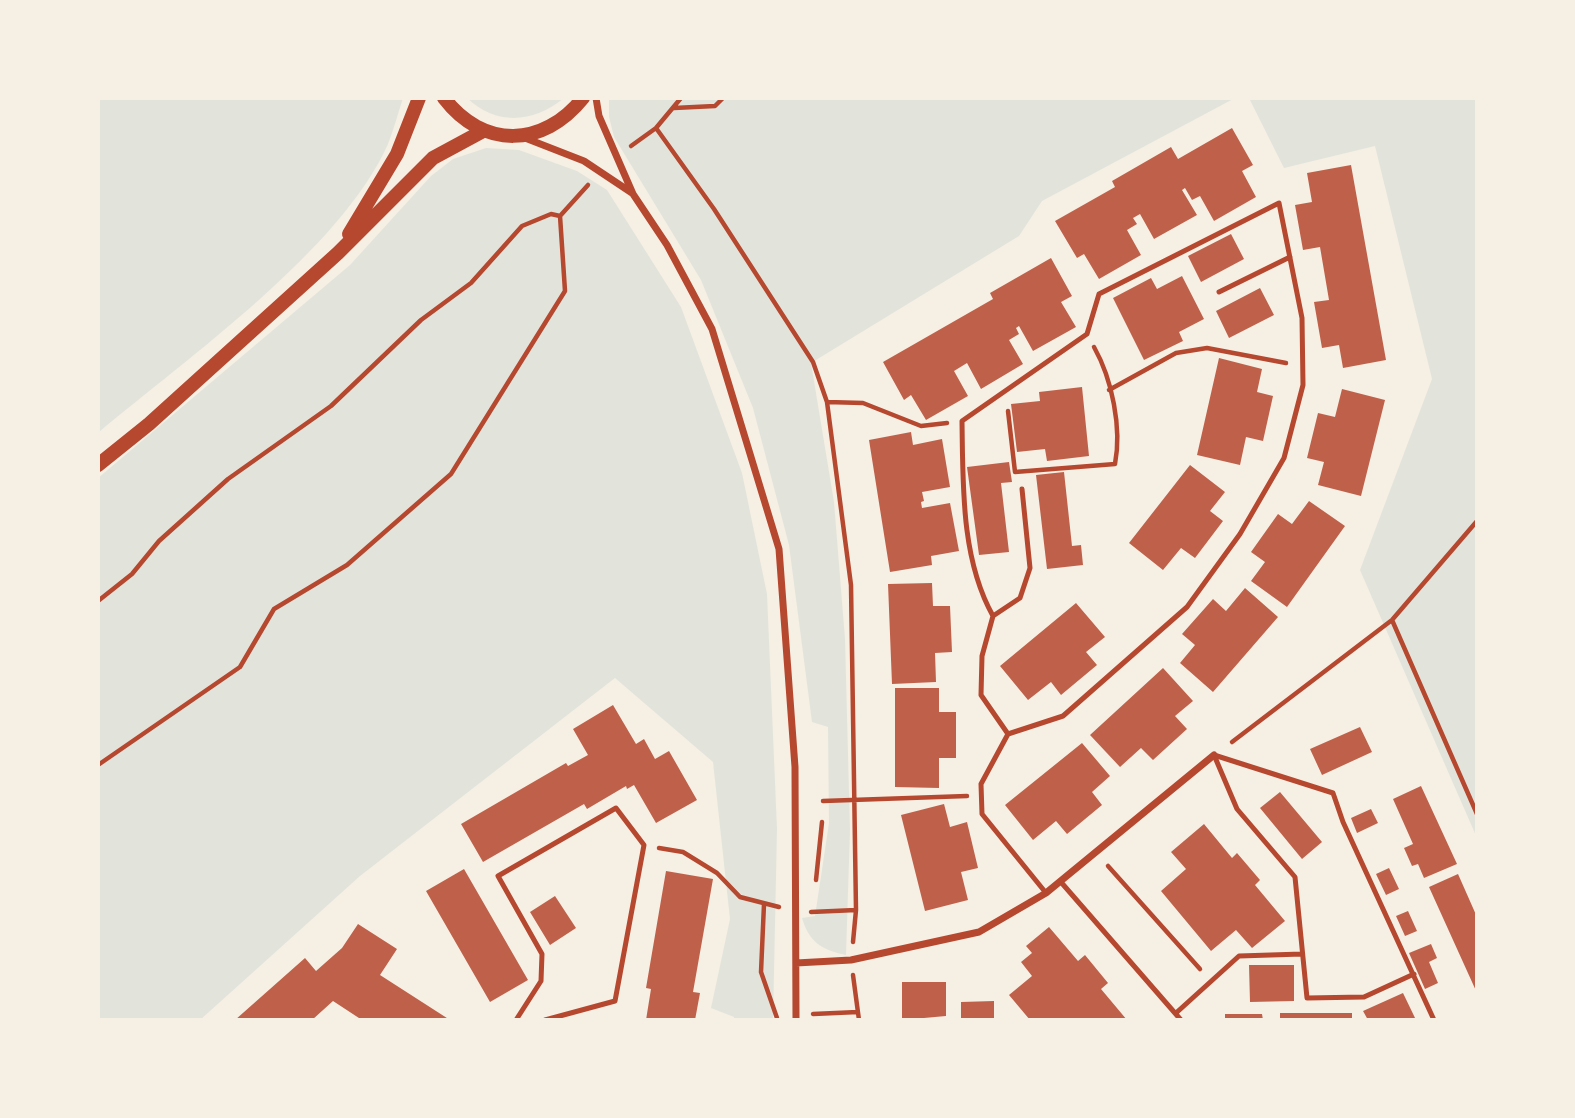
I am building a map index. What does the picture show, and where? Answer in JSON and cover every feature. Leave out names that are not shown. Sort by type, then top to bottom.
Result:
[{"type":"main road","points":[[338,253],[397,154],[419,98]]},
{"type":"main road","points":[[444,98],[456,114],[483,131],[521,136],[549,128],[571,113],[583,98]]},
{"type":"main road","points":[[98,465],[149,424],[338,253],[433,158],[483,131]]},
{"type":"street","points":[[596,98],[599,116],[633,194],[667,245],[712,329],[779,549],[794,767],[796,1020]]},
{"type":"street","points":[[521,136],[584,161],[633,194]]},
{"type":"street","points":[[796,963],[852,960],[979,932],[1046,893],[1214,755]]},
{"type":"lane","points":[[993,616],[981,594],[963,503],[962,421],[1087,334],[1099,294],[1279,203],[1302,318],[1303,367],[1303,385],[1284,458],[1240,534],[1187,607],[1063,716],[1008,734],[981,784],[982,814],[1046,893]]},
{"type":"lane","points":[[1219,292],[1290,257]]},
{"type":"lane","points":[[1008,734],[981,695],[982,656],[993,616],[1020,598],[1030,569],[1022,489]]},
{"type":"lane","points":[[1214,755],[1237,809],[1295,877],[1307,998],[1364,998],[1414,974]]},
{"type":"lane","points":[[1214,755],[1333,793],[1343,822],[1434,1020]]},
{"type":"lane","points":[[516,1020],[541,981],[542,954],[498,877],[616,808],[644,845],[615,1001],[545,1020]]},
{"type":"lane","points":[[1060,881],[1181,1020]]},
{"type":"lane","points":[[1176,1013],[1240,956],[1302,954]]},
{"type":"path","points":[[617,157],[656,128],[681,98]]},
{"type":"path","points":[[673,108],[715,106],[723,98]]},
{"type":"path","points":[[656,128],[714,209],[813,362],[827,402],[851,585],[856,910],[852,960],[859,1020]]},
{"type":"path","points":[[98,765],[240,667],[274,609],[347,565],[451,474],[565,291],[560,216],[600,172]]},
{"type":"path","points":[[98,601],[132,573],[159,541],[228,479],[331,406],[421,320],[471,283],[522,226],[551,214],[560,216]]},
{"type":"path","points":[[1006,392],[1015,472],[1115,464],[1118,445],[1109,390],[1103,363],[1087,334]]},
{"type":"path","points":[[1109,390],[1176,353],[1207,348],[1303,367]]},
{"type":"path","points":[[827,402],[863,403],[921,426],[962,421]]},
{"type":"path","points":[[1214,755],[1392,620],[1477,521]]},
{"type":"path","points":[[1392,620],[1477,814]]},
{"type":"path","points":[[822,801],[854,802],[982,795]]},
{"type":"path","points":[[816,886],[822,822]]},
{"type":"path","points":[[644,845],[683,852],[717,873],[740,897],[797,912],[856,910]]},
{"type":"path","points":[[1096,852],[1211,981]]},
{"type":"path","points":[[813,912],[814,899]]},
{"type":"shaded area","points":[[98,98],[403,98],[388,144],[366,184],[335,223],[259,300],[98,433]]},
{"type":"shaded area","points":[[467,98],[564,98],[540,112],[515,118],[490,113]]},
{"type":"shaded area","points":[[609,98],[1235,98],[1042,201],[1019,236],[811,363],[834,502],[845,639],[850,830],[846,955],[818,944],[808,933],[802,918],[815,916],[829,823],[828,727],[812,722],[789,545],[753,408],[701,280],[614,137],[609,117]]},
{"type":"shaded area","points":[[1249,98],[1477,98],[1477,838],[1360,570],[1432,379],[1375,146],[1284,168]]},
{"type":"shaded area","points":[[486,148],[519,150],[577,171],[607,190],[681,307],[742,473],[767,594],[777,829],[773,1020],[734,1020],[734,1017],[711,1008],[730,919],[713,762],[615,678],[360,876],[200,1020],[98,1020],[98,478],[350,265],[431,176],[453,159]]},
{"type":"building","points":[[1232,128],[1253,165],[1242,171],[1256,197],[1214,221],[1200,196],[1192,200],[1185,188],[1182,190],[1197,215],[1154,239],[1140,214],[1133,218],[1137,224],[1127,230],[1141,255],[1099,279],[1084,254],[1077,258],[1055,221],[1115,187],[1112,181],[1171,147],[1178,159]]},
{"type":"building","points":[[1351,165],[1386,360],[1343,368],[1339,345],[1322,348],[1314,302],[1329,300],[1320,247],[1303,250],[1295,205],[1312,202],[1307,173]]},
{"type":"building","points":[[1231,234],[1244,259],[1201,282],[1188,256]]},
{"type":"building","points":[[1051,258],[1072,296],[1061,302],[1076,327],[1033,351],[1019,326],[1016,328],[1019,334],[1009,340],[1023,364],[981,389],[967,363],[954,371],[968,396],[926,420],[911,395],[904,400],[883,362],[993,299],[990,293]]},
{"type":"building","points":[[1182,276],[1204,319],[1179,332],[1183,341],[1144,360],[1113,298],[1151,278],[1157,289]]},
{"type":"building","points":[[1260,288],[1274,315],[1229,338],[1216,311]]},
{"type":"building","points":[[1219,358],[1262,369],[1257,392],[1273,396],[1263,441],[1246,437],[1240,465],[1197,455]]},
{"type":"building","points":[[1082,387],[1089,456],[1047,461],[1045,449],[1017,452],[1011,404],[1040,401],[1039,392]]},
{"type":"building","points":[[1342,389],[1385,400],[1361,496],[1318,485],[1324,462],[1307,458],[1318,413],[1335,417]]},
{"type":"building","points":[[911,432],[913,445],[942,439],[950,487],[922,492],[924,501],[921,502],[922,508],[950,503],[959,551],[931,556],[932,565],[890,572],[869,440]]},
{"type":"building","points":[[1009,462],[1012,482],[1001,483],[1009,552],[979,555],[967,467]]},
{"type":"building","points":[[1190,465],[1225,492],[1210,511],[1223,521],[1195,558],[1181,548],[1163,570],[1129,543]]},
{"type":"building","points":[[1064,472],[1072,546],[1081,545],[1083,565],[1047,569],[1036,475]]},
{"type":"building","points":[[1309,501],[1345,526],[1287,607],[1251,581],[1265,562],[1251,552],[1278,514],[1292,524]]},
{"type":"building","points":[[932,583],[933,606],[950,606],[952,652],[935,653],[936,682],[892,684],[888,584]]},
{"type":"building","points":[[1245,588],[1278,617],[1213,692],[1180,663],[1195,645],[1182,634],[1213,599],[1226,611]]},
{"type":"building","points":[[1076,603],[1105,637],[1086,652],[1097,665],[1061,695],[1051,682],[1028,700],[1000,666]]},
{"type":"building","points":[[1163,668],[1193,701],[1175,716],[1187,729],[1153,760],[1141,748],[1120,767],[1090,735]]},
{"type":"building","points":[[895,688],[939,688],[939,712],[956,712],[956,758],[939,758],[939,788],[895,787]]},
{"type":"building","points":[[613,705],[636,744],[644,739],[655,759],[669,751],[697,800],[656,823],[634,785],[627,789],[626,786],[587,809],[584,804],[483,862],[461,824],[566,763],[568,766],[588,755],[573,729]]},
{"type":"building","points":[[1360,727],[1372,752],[1322,775],[1310,749]]},
{"type":"building","points":[[1082,743],[1110,776],[1092,792],[1102,805],[1067,834],[1056,821],[1033,840],[1005,805]]},
{"type":"building","points":[[1421,786],[1457,864],[1424,878],[1418,864],[1412,866],[1404,848],[1413,844],[1393,799]]},
{"type":"building","points":[[1280,792],[1322,842],[1302,859],[1260,808]]},
{"type":"building","points":[[944,804],[950,827],[967,822],[978,868],[961,872],[968,900],[925,911],[901,815]]},
{"type":"building","points":[[1371,809],[1378,823],[1357,833],[1351,818]]},
{"type":"building","points":[[1204,824],[1232,858],[1237,853],[1260,880],[1255,885],[1285,921],[1252,948],[1236,930],[1211,951],[1161,891],[1186,869],[1171,852]]},
{"type":"building","points":[[1389,868],[1399,889],[1386,895],[1376,874]]},
{"type":"building","points":[[464,869],[528,980],[490,1002],[426,891]]},
{"type":"building","points":[[666,871],[713,879],[693,992],[700,993],[695,1020],[646,1020],[651,989],[646,988]]},
{"type":"building","points":[[1458,874],[1477,917],[1477,993],[1429,887]]},
{"type":"building","points":[[555,896],[576,928],[550,945],[530,912]]},
{"type":"building","points":[[1408,911],[1417,931],[1405,936],[1396,916]]},
{"type":"building","points":[[358,924],[397,949],[380,975],[450,1020],[362,1020],[333,1001],[312,1020],[235,1020],[305,958],[316,971],[342,948]]},
{"type":"building","points":[[1049,927],[1078,961],[1085,955],[1108,983],[1101,989],[1127,1020],[1030,1020],[1009,995],[1032,976],[1021,962],[1032,953],[1026,946]]},
{"type":"building","points":[[1431,944],[1437,958],[1429,962],[1438,983],[1425,989],[1409,953]]},
{"type":"building","points":[[1249,965],[1294,965],[1294,1001],[1250,1002]]},
{"type":"building","points":[[902,982],[946,982],[946,1016],[902,1020]]},
{"type":"building","points":[[1403,993],[1416,1020],[1368,1020],[1363,1011]]},
{"type":"building","points":[[994,1001],[994,1020],[961,1020],[961,1002]]},
{"type":"building","points":[[1280,1013],[1352,1013],[1352,1020],[1280,1020]]},
{"type":"building","points":[[1225,1014],[1262,1014],[1263,1020],[1225,1020]]}]
